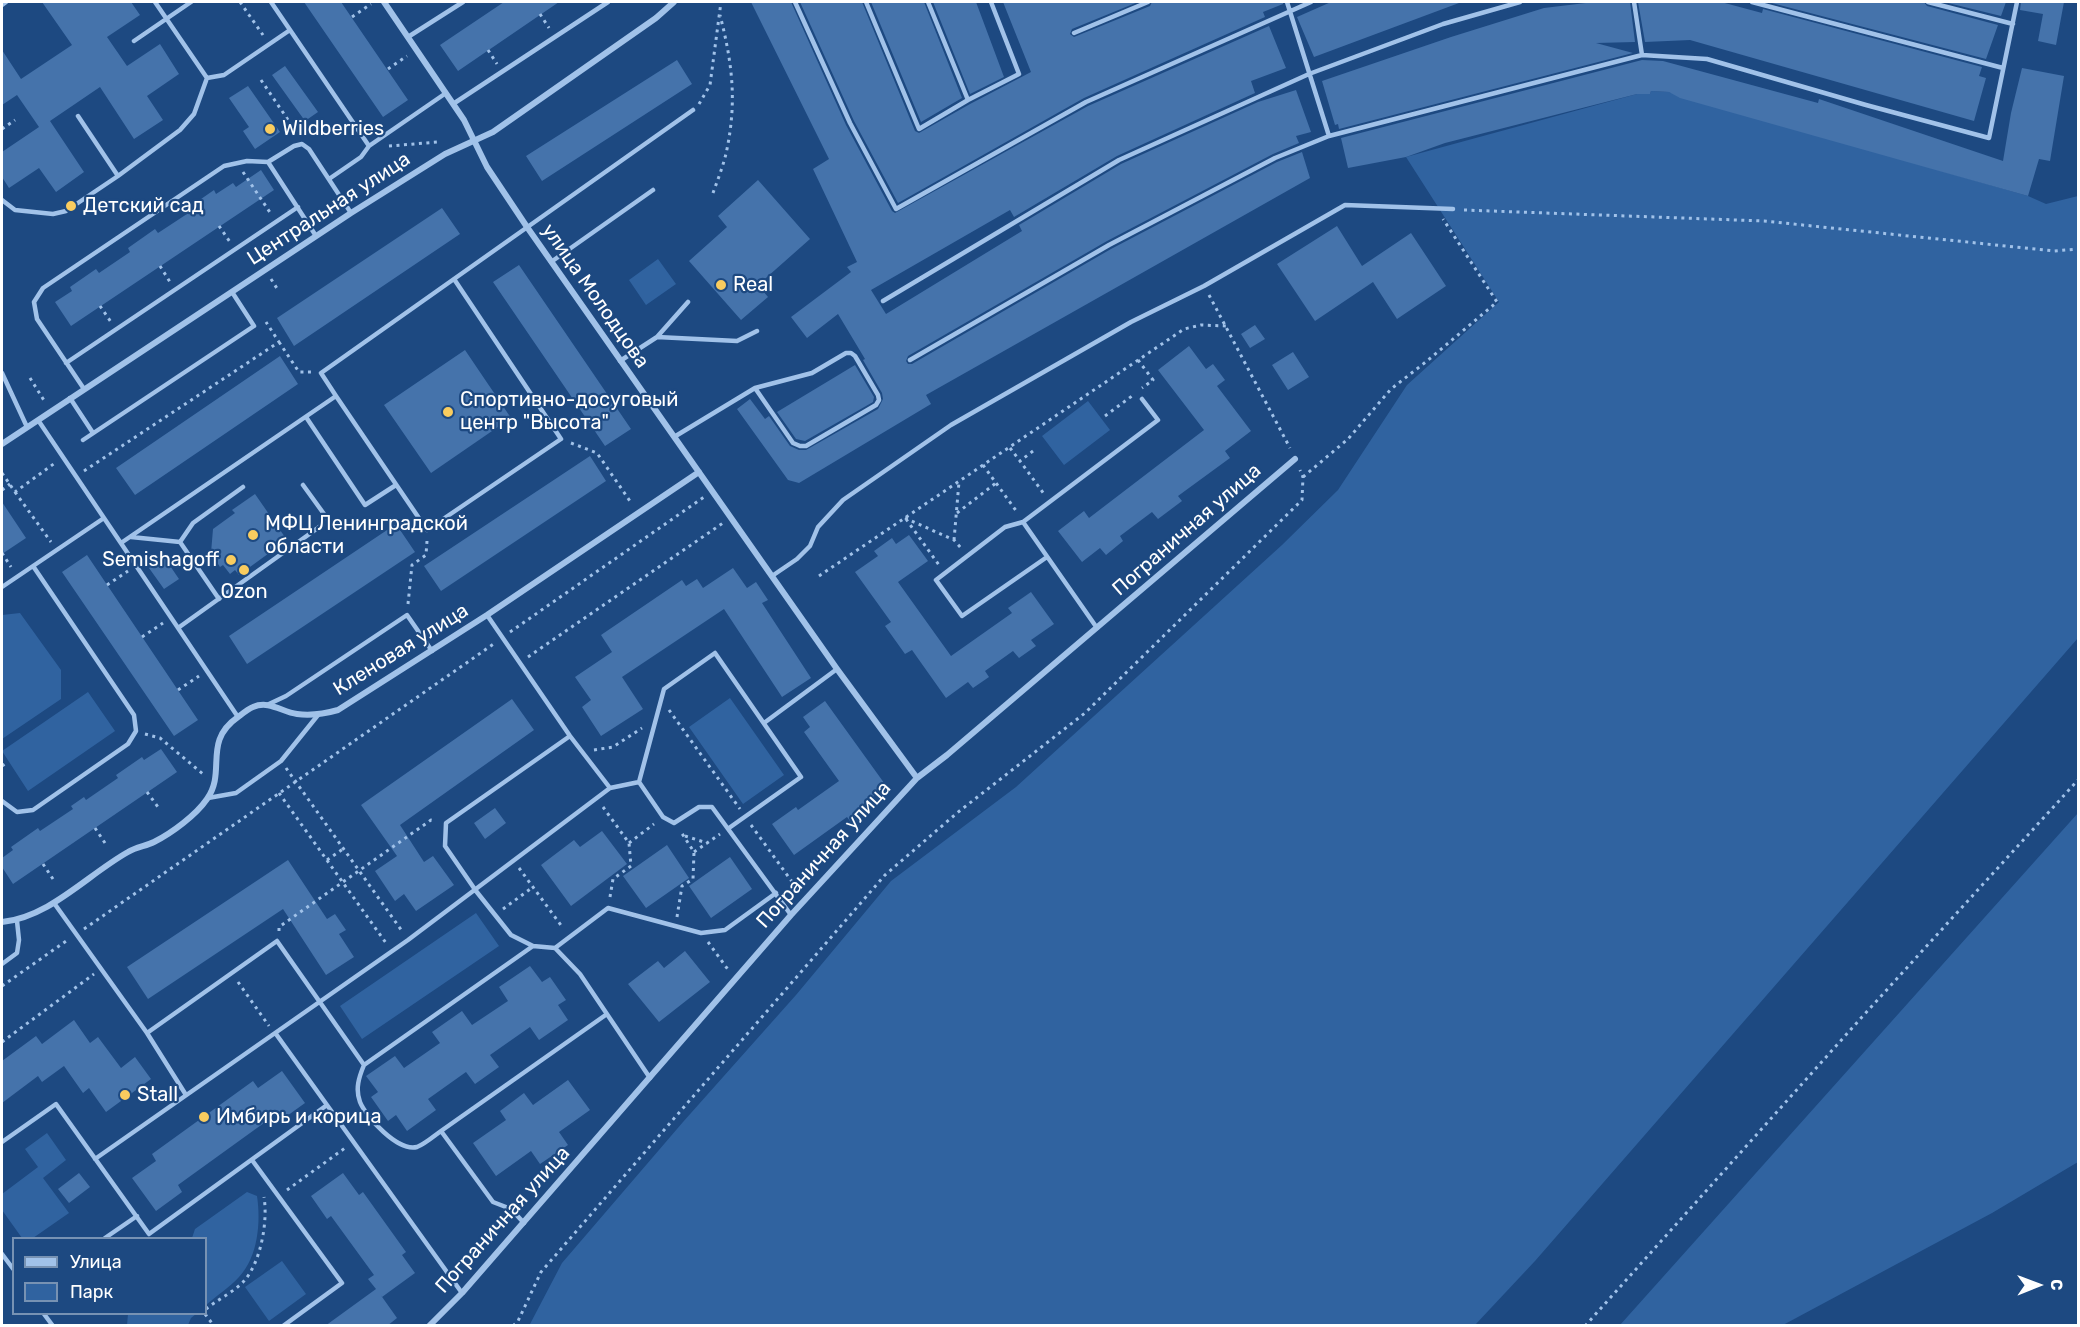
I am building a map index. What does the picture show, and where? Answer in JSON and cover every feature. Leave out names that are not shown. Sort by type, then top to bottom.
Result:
[{"type":"street","name":"улица Молодцова","points":[[384,2],[464,120],[487,167],[551,262],[837,669],[917,778]]},
{"type":"street","name":"Центральная улица","points":[[2,444],[351,213],[445,154],[493,132],[656,18],[674,2]]},
{"type":"street","name":"Пограничная улица","points":[[429,1326],[462,1293],[524,1223],[791,915],[917,778],[1295,459]]},
{"type":"street","name":"Кленовая улица","points":[[269,704],[294,714],[318,715],[338,710],[487,615],[699,472]]},
{"type":"street","points":[[2,922],[17,921],[54,903],[130,851],[154,842],[192,816],[208,798],[214,783],[220,736],[226,726],[253,706],[269,704]]},
{"type":"lane","points":[[2,5],[6,2]]},
{"type":"lane","points":[[155,2],[207,78]]},
{"type":"lane","points":[[134,40],[191,2]]},
{"type":"lane","points":[[271,2],[369,146]]},
{"type":"lane","points":[[408,37],[463,2]]},
{"type":"lane","points":[[453,104],[608,2]]},
{"type":"lane","points":[[795,2],[850,123],[896,209],[1086,102],[1311,2]]},
{"type":"lane","points":[[866,2],[919,129],[1019,75],[991,2]]},
{"type":"lane","points":[[928,2],[969,100]]},
{"type":"lane","points":[[1074,33],[1148,2]]},
{"type":"lane","points":[[1287,2],[1329,136]]},
{"type":"lane","points":[[883,302],[1119,160],[1308,74],[1443,24],[1520,2]]},
{"type":"lane","points":[[1634,2],[1642,55]]},
{"type":"lane","points":[[1752,2],[2003,68]]},
{"type":"lane","points":[[1928,2],[2013,24]]},
{"type":"lane","points":[[909,360],[1109,245],[1275,158],[1329,136],[1642,55],[1707,59],[1989,138],[2017,2]]},
{"type":"lane","points":[[207,78],[224,75],[290,30]]},
{"type":"lane","points":[[2,200],[15,210],[53,214],[66,211],[180,130],[194,114],[207,78]]},
{"type":"lane","points":[[329,179],[361,157],[369,146],[446,93]]},
{"type":"lane","points":[[454,279],[561,439],[427,530],[321,373],[693,110]]},
{"type":"lane","points":[[78,116],[118,176]]},
{"type":"lane","points":[[84,389],[37,319],[34,303],[43,288],[224,166],[247,160],[268,162],[294,146],[302,144],[309,149],[351,213]]},
{"type":"lane","points":[[268,162],[316,236]]},
{"type":"lane","points":[[551,262],[653,190]]},
{"type":"lane","points":[[772,576],[797,559],[810,546],[818,527],[843,500],[951,425],[1131,322],[1204,286],[1345,205],[1454,209]]},
{"type":"lane","points":[[66,363],[298,207]]},
{"type":"lane","points":[[83,440],[254,326],[231,292]]},
{"type":"lane","points":[[620,361],[657,337],[688,302]]},
{"type":"lane","points":[[657,337],[737,341],[757,331]]},
{"type":"lane","points":[[674,437],[755,388],[812,374],[846,353],[855,356],[879,400],[876,405],[806,446],[800,446],[793,443],[755,388]]},
{"type":"lane","points":[[2,373],[27,427]]},
{"type":"lane","points":[[121,543],[336,396]]},
{"type":"lane","points":[[70,398],[93,433]]},
{"type":"lane","points":[[1047,557],[962,616],[936,580],[1005,527],[1023,522],[1158,420],[1142,399]]},
{"type":"lane","points":[[306,417],[366,506],[396,485]]},
{"type":"lane","points":[[38,420],[238,717]]},
{"type":"lane","points":[[178,628],[322,525],[324,514],[303,485]]},
{"type":"lane","points":[[180,542],[193,523],[243,487]]},
{"type":"lane","points":[[2,587],[104,518]]},
{"type":"lane","points":[[1023,522],[1097,628]]},
{"type":"lane","points":[[131,537],[180,542],[219,599]]},
{"type":"lane","points":[[2,801],[17,812],[33,810],[128,744],[136,731],[134,715],[33,566]]},
{"type":"lane","points":[[269,704],[286,696],[407,615],[432,651]]},
{"type":"lane","points":[[487,615],[570,736],[610,788]]},
{"type":"lane","points":[[729,828],[801,777],[715,652],[664,689],[639,782],[663,817],[674,823],[699,807],[712,807],[791,915]]},
{"type":"lane","points":[[764,723],[837,669]]},
{"type":"lane","points":[[208,798],[236,793],[281,760],[318,715]]},
{"type":"lane","points":[[570,736],[446,824],[445,846],[476,891],[511,935],[533,946],[555,948],[608,908],[701,933],[724,930],[776,893]]},
{"type":"lane","points":[[95,1159],[392,952],[610,788],[639,782]]},
{"type":"lane","points":[[54,903],[147,1033],[186,1095]]},
{"type":"lane","points":[[2,964],[17,953],[19,940],[17,921]]},
{"type":"lane","points":[[147,1033],[277,941],[364,1065]]},
{"type":"lane","points":[[533,946],[364,1065],[357,1080],[360,1101],[378,1128],[403,1146],[416,1147],[607,1014]]},
{"type":"lane","points":[[555,948],[580,975],[650,1078]]},
{"type":"lane","points":[[276,1034],[462,1293]]},
{"type":"lane","points":[[2,1142],[56,1104],[149,1234],[327,1105]]},
{"type":"lane","points":[[441,1131],[493,1202],[511,1209],[524,1223]]},
{"type":"lane","points":[[252,1160],[342,1283],[283,1326]]},
{"type":"lane","points":[[108,1237],[136,1216]]},
{"type":"lane","points":[[2,1254],[12,1267]]},
{"type":"path","points":[[240,2],[269,44]]},
{"type":"path","points":[[693,110],[703,100],[710,85],[721,2]]},
{"type":"path","points":[[352,17],[371,4]]},
{"type":"path","points":[[540,14],[555,36]]},
{"type":"path","points":[[713,194],[727,150],[733,105],[731,59],[720,15]]},
{"type":"path","points":[[488,51],[502,72]]},
{"type":"path","points":[[388,69],[407,56]]},
{"type":"path","points":[[261,80],[295,129],[302,144]]},
{"type":"path","points":[[2,129],[15,120]]},
{"type":"path","points":[[369,146],[438,142]]},
{"type":"path","points":[[237,163],[276,222]]},
{"type":"path","points":[[1304,477],[1347,440],[1391,389],[1497,302],[1436,208]]},
{"type":"path","points":[[1454,209],[1764,221],[2054,251],[2079,249]]},
{"type":"path","points":[[219,226],[225,235]]},
{"type":"path","points":[[160,266],[166,275]]},
{"type":"path","points":[[271,279],[278,290]]},
{"type":"path","points":[[513,1326],[518,1321],[542,1272],[885,875],[957,813],[1085,713],[1302,500],[1304,477],[1204,286]]},
{"type":"path","points":[[100,306],[106,315]]},
{"type":"path","points":[[261,315],[299,372],[321,373]]},
{"type":"path","points":[[819,576],[1184,329],[1201,325],[1226,326]]},
{"type":"path","points":[[81,472],[279,342]]},
{"type":"path","points":[[1105,416],[1153,380],[1138,360]]},
{"type":"path","points":[[30,378],[45,402]]},
{"type":"path","points":[[561,439],[597,453],[638,513]]},
{"type":"path","points":[[1010,447],[1050,502]]},
{"type":"path","points":[[1020,461],[1033,451]]},
{"type":"path","points":[[15,492],[57,462]]},
{"type":"path","points":[[982,465],[1023,522]]},
{"type":"path","points":[[2,473],[56,550]]},
{"type":"path","points":[[905,518],[954,540],[959,481]]},
{"type":"path","points":[[956,513],[996,483]]},
{"type":"path","points":[[2,490],[10,484]]},
{"type":"path","points":[[2,986],[712,492]]},
{"type":"path","points":[[519,663],[730,518]]},
{"type":"path","points":[[905,518],[945,573]]},
{"type":"path","points":[[407,615],[411,565],[426,555],[427,530]]},
{"type":"path","points":[[2,553],[8,562]]},
{"type":"path","points":[[107,585],[136,565]]},
{"type":"path","points":[[142,637],[171,618]]},
{"type":"path","points":[[178,690],[207,670]]},
{"type":"path","points":[[661,699],[805,900]]},
{"type":"path","points":[[578,746],[594,751],[613,747],[656,719]]},
{"type":"path","points":[[136,731],[160,738],[204,775]]},
{"type":"path","points":[[2,766],[8,762]]},
{"type":"path","points":[[1586,1326],[1862,1017],[2079,780]]},
{"type":"path","points":[[296,782],[408,940]]},
{"type":"path","points":[[147,792],[158,807]]},
{"type":"path","points":[[279,793],[392,952]]},
{"type":"path","points":[[597,799],[629,843],[630,866],[613,879],[608,908]]},
{"type":"path","points":[[629,843],[663,817]]},
{"type":"path","points":[[277,941],[279,927],[431,820],[446,824]]},
{"type":"path","points":[[674,823],[694,852],[693,879],[682,886],[675,926]]},
{"type":"path","points":[[95,828],[105,843]]},
{"type":"path","points":[[694,852],[729,828]]},
{"type":"path","points":[[683,836],[707,843]]},
{"type":"path","points":[[327,860],[344,849]]},
{"type":"path","points":[[514,861],[570,937]]},
{"type":"path","points":[[43,864],[53,879]]},
{"type":"path","points":[[495,915],[533,887]]},
{"type":"path","points":[[701,933],[735,979]]},
{"type":"path","points":[[2,1042],[100,970]]},
{"type":"path","points":[[232,973],[276,1034]]},
{"type":"path","points":[[278,1196],[353,1142]]},
{"type":"path","points":[[207,1308],[244,1281],[257,1258],[264,1231],[265,1203],[260,1171]]},
{"type":"green space","points":[[1651,91],[1669,92],[2028,196],[2046,204],[2078,196],[2078,638],[1535,1261],[1475,1325],[529,1326],[562,1263],[796,995],[891,881],[1016,787],[1282,545],[1338,490],[1407,385],[1499,302],[1406,157],[1637,94],[1650,94]]},
{"type":"green space","points":[[658,259],[676,284],[646,305],[629,280]]},
{"type":"green space","points":[[1088,401],[1110,430],[1064,465],[1042,436]]},
{"type":"green space","points":[[20,613],[61,670],[61,699],[2,739],[2,615]]},
{"type":"green space","points":[[88,692],[115,731],[28,791],[2,751]]},
{"type":"green space","points":[[730,698],[784,775],[743,804],[689,727]]},
{"type":"green space","points":[[2078,813],[2078,1162],[1992,1213],[1783,1325],[1620,1325]]},
{"type":"green space","points":[[476,913],[499,946],[362,1039],[340,1006]]},
{"type":"green space","points":[[47,1133],[66,1160],[43,1178],[69,1213],[34,1237],[21,1237],[2,1210],[2,1194],[38,1167],[25,1149]]},
{"type":"green space","points":[[247,1192],[257,1196],[259,1217],[257,1239],[250,1260],[239,1277],[207,1304],[207,1237],[192,1237],[195,1229]]},
{"type":"green space","points":[[282,1261],[306,1294],[269,1321],[245,1287]]},
{"type":"green space","points":[[128,1315],[195,1315],[188,1325],[127,1325]]},
{"type":"building","points":[[42,2],[131,2],[140,15],[107,37],[127,66],[160,44],[179,74],[147,96],[163,120],[134,139],[100,87],[50,121],[84,172],[56,192],[39,168],[9,188],[2,177],[2,152],[39,127],[17,95],[2,105],[2,50],[21,79],[72,45]]},
{"type":"building","points":[[304,2],[341,2],[408,100],[383,117]]},
{"type":"building","points":[[504,2],[559,2],[458,71],[440,45]]},
{"type":"building","points":[[751,2],[791,2],[846,125],[895,213],[1088,106],[1269,26],[1286,68],[1251,81],[1255,93],[1117,156],[1014,217],[1010,210],[871,290],[886,314],[1022,231],[1019,225],[1121,164],[1258,102],[1296,90],[1311,132],[1296,136],[1299,143],[1273,154],[1107,241],[908,356],[906,361],[908,364],[912,364],[1111,249],[1277,162],[1302,152],[1310,178],[926,395],[931,404],[799,483],[788,480],[737,409],[750,399],[765,419],[769,416],[790,446],[806,450],[878,409],[883,399],[882,393],[863,360],[865,359],[838,314],[807,338],[791,317],[851,272],[847,267],[857,262],[813,169],[829,159]]},
{"type":"building","points":[[800,2],[862,2],[915,131],[919,133],[1031,72],[1003,2],[1138,2],[1072,29],[1070,34],[1074,37],[1150,6],[1152,2],[1283,2],[1283,4],[1263,12],[1265,17],[1084,98],[898,203],[854,121]]},
{"type":"building","points":[[871,2],[924,2],[962,98],[921,122]]},
{"type":"building","points":[[933,2],[976,2],[1004,77],[970,94]]},
{"type":"building","points":[[1331,2],[1459,3],[1314,57],[1297,17]]},
{"type":"building","points":[[1594,2],[1630,2],[1635,42],[1596,43],[1633,53],[1339,129],[1338,124],[1335,125],[1322,81],[1544,8]]},
{"type":"building","points":[[1638,2],[1721,2],[1762,13],[1763,9],[1982,67],[1979,76],[1986,78],[1974,121],[1690,40],[1645,42]]},
{"type":"building","points":[[1768,2],[1924,2],[1927,6],[1998,25],[1986,59]]},
{"type":"building","points":[[1944,2],[2006,2],[2001,16]]},
{"type":"building","points":[[2021,2],[2064,2],[2056,45],[2038,41],[2043,14],[2020,10]]},
{"type":"building","points":[[677,60],[692,84],[542,181],[526,156]]},
{"type":"building","points":[[1642,60],[1663,61],[1818,103],[1819,99],[2003,161],[2022,68],[2064,76],[2050,161],[2039,159],[2028,196],[1680,98],[1669,92],[1651,91],[1650,94],[1637,94],[1445,143],[1406,157],[1348,168],[1341,138]]},
{"type":"building","points":[[285,66],[318,112],[305,121],[272,75]]},
{"type":"building","points":[[248,86],[280,132],[255,149],[243,131],[249,127],[229,98]]},
{"type":"building","points":[[261,170],[274,190],[71,326],[55,302],[72,291],[70,287],[96,269],[99,273],[130,252],[128,248],[155,229],[158,233],[190,212],[188,208],[214,190],[216,194],[233,183],[236,187]]},
{"type":"building","points":[[758,180],[810,239],[758,285],[768,297],[741,320],[689,261],[727,227],[718,216]]},
{"type":"building","points":[[442,208],[460,234],[294,346],[277,318]]},
{"type":"building","points":[[1337,226],[1362,266],[1411,233],[1446,286],[1397,319],[1373,282],[1315,321],[1277,264]]},
{"type":"building","points":[[519,265],[631,429],[605,446],[493,282]]},
{"type":"building","points":[[1255,325],[1265,339],[1250,348],[1241,334]]},
{"type":"building","points":[[1189,346],[1206,369],[1213,364],[1225,380],[1217,386],[1251,431],[1225,451],[1230,458],[1178,496],[1182,501],[1158,519],[1152,512],[1120,536],[1123,541],[1106,555],[1100,548],[1082,562],[1058,531],[1084,511],[1089,518],[1204,430],[1158,370]]},
{"type":"building","name":"Спортивно-досуговый центр \"Высота\"","points":[[465,350],[511,418],[431,473],[384,405]]},
{"type":"building","points":[[1293,352],[1309,377],[1288,390],[1272,365]]},
{"type":"building","points":[[280,356],[298,384],[135,495],[116,468]]},
{"type":"building","points":[[855,365],[874,397],[873,402],[805,441],[796,439],[777,412]]},
{"type":"building","points":[[590,456],[606,481],[441,591],[424,566]]},
{"type":"building","points":[[255,494],[287,540],[239,575],[235,570],[230,574],[223,565],[220,567],[211,553],[213,529],[235,513],[232,510]]},
{"type":"building","points":[[2,502],[26,538],[2,554]]},
{"type":"building","points":[[396,524],[415,552],[247,664],[229,636]]},
{"type":"building","points":[[909,535],[928,561],[898,582],[951,656],[1012,613],[1008,608],[1031,592],[1054,624],[1031,640],[1036,646],[1019,658],[1013,651],[985,671],[989,677],[973,688],[968,682],[946,698],[912,650],[905,654],[885,626],[891,622],[855,572],[878,556],[874,551],[892,538],[896,544]]},
{"type":"building","points":[[87,555],[198,720],[174,736],[62,572]]},
{"type":"building","points":[[164,557],[179,579],[164,589],[149,568]]},
{"type":"building","points":[[733,568],[747,588],[756,582],[768,600],[762,603],[811,678],[782,697],[724,609],[622,677],[643,709],[601,736],[582,707],[591,700],[575,677],[612,652],[601,635],[682,580],[686,586],[697,579],[703,588]]},
{"type":"building","points":[[512,699],[534,730],[400,825],[424,862],[433,856],[454,885],[416,911],[404,894],[395,901],[375,871],[397,856],[361,805]]},
{"type":"building","points":[[825,701],[887,787],[862,805],[868,814],[853,825],[847,817],[794,855],[772,824],[796,807],[798,810],[839,781],[804,732],[810,727],[803,717]]},
{"type":"building","points":[[161,749],[177,772],[13,884],[2,867],[2,858],[13,850],[11,847],[38,828],[40,831],[73,809],[71,806],[84,797],[86,800],[118,778],[116,775],[142,757],[144,760]]},
{"type":"building","points":[[495,808],[506,823],[485,839],[474,823]]},
{"type":"building","points":[[602,831],[627,864],[571,906],[541,865],[574,840],[580,847]]},
{"type":"building","points":[[667,845],[689,878],[646,908],[623,876]]},
{"type":"building","points":[[730,857],[752,889],[711,918],[689,886]]},
{"type":"building","points":[[288,860],[327,919],[335,914],[346,930],[339,934],[354,957],[326,975],[283,909],[148,999],[127,967]]},
{"type":"building","points":[[685,951],[710,982],[659,1022],[628,984],[658,961],[664,968]]},
{"type":"building","points":[[530,966],[542,982],[550,977],[566,1000],[558,1005],[568,1020],[539,1040],[530,1027],[490,1055],[499,1067],[475,1084],[466,1072],[428,1099],[436,1110],[407,1131],[396,1115],[388,1121],[371,1097],[378,1092],[366,1076],[395,1056],[404,1068],[440,1043],[432,1032],[462,1011],[472,1025],[508,1001],[499,987]]},
{"type":"building","points":[[74,1020],[90,1043],[98,1037],[121,1068],[135,1057],[151,1079],[106,1112],[89,1088],[83,1093],[64,1066],[42,1082],[38,1076],[2,1103],[2,1061],[36,1036],[42,1044]]},
{"type":"building","points":[[282,1071],[305,1103],[280,1121],[275,1115],[178,1185],[182,1192],[156,1211],[132,1178],[156,1161],[152,1154],[253,1081],[258,1088]]},
{"type":"building","points":[[568,1080],[590,1110],[559,1132],[568,1145],[540,1164],[531,1151],[496,1176],[473,1143],[506,1120],[500,1111],[524,1093],[533,1105]]},
{"type":"building","points":[[79,1173],[90,1187],[69,1203],[58,1189]]},
{"type":"building","points":[[343,1173],[359,1195],[363,1192],[406,1252],[402,1255],[415,1273],[382,1297],[397,1318],[387,1326],[325,1326],[376,1289],[368,1279],[374,1275],[331,1216],[327,1219],[311,1196]]},
{"type":"place","name":"Wildberries","points":[[270,129]]},
{"type":"place","name":"Детский сад","points":[[71,206]]},
{"type":"place","name":"Real","points":[[721,285]]},
{"type":"place","name":"Спортивно-досуговый центр \"Высота\"","points":[[448,412]]},
{"type":"place","name":"МФЦ Ленинградской области","points":[[253,535]]},
{"type":"place","name":"Semishagoff","points":[[231,560]]},
{"type":"place","name":"Ozon","points":[[244,570]]},
{"type":"place","name":"Stall","points":[[125,1095]]},
{"type":"place","name":"Имбирь и корица","points":[[204,1117]]}]
